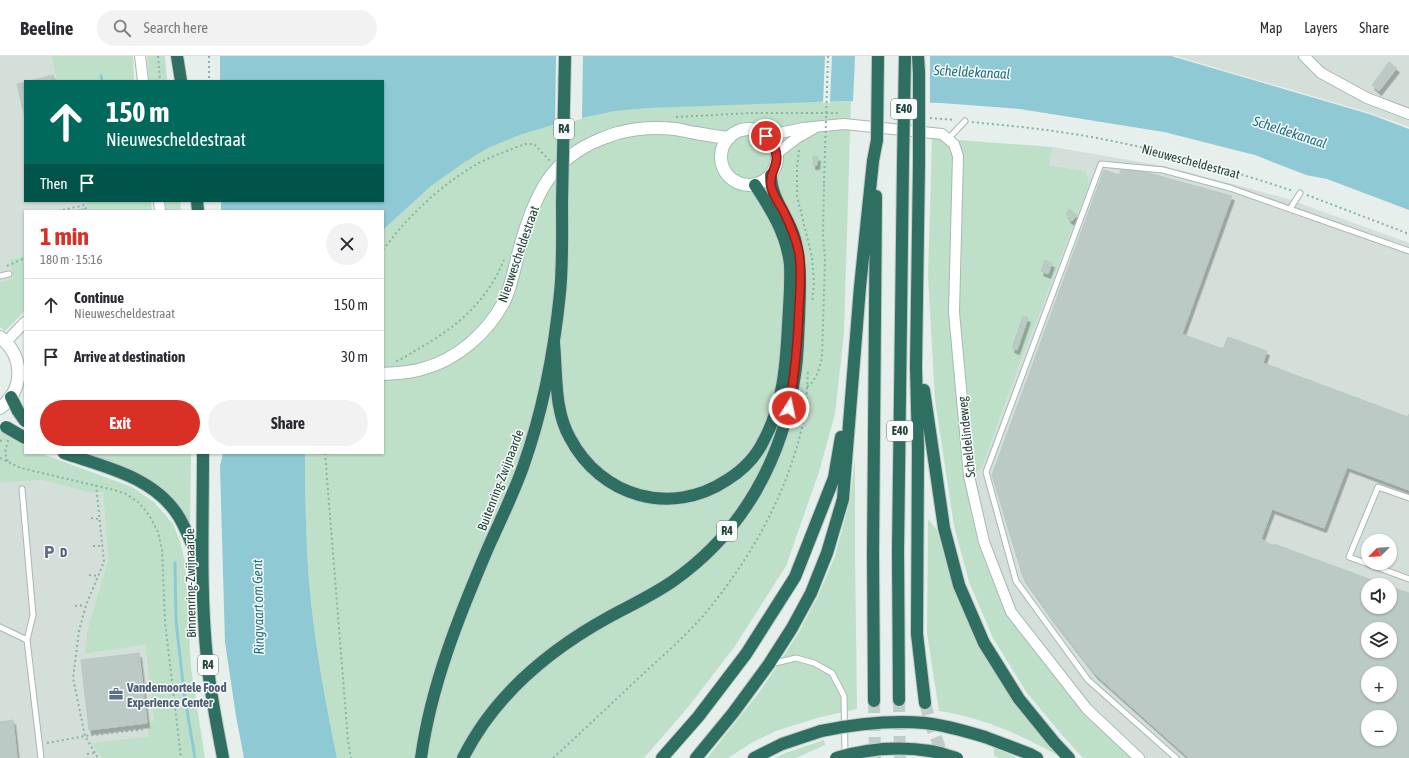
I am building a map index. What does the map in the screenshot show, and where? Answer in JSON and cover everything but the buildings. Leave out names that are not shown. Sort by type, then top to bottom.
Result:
[{"type":"highway","points":[[177,56],[181,80]]},
{"type":"highway","name":"Buitenring-Zwijnaarde","points":[[421,758],[433,696],[448,648],[474,580],[525,462],[536,427],[549,375],[560,291],[565,56]]},
{"type":"highway","name":"E40","points":[[874,701],[873,554],[875,161],[877,140],[878,56]]},
{"type":"highway","name":"E40","points":[[899,700],[898,551],[905,56]]},
{"type":"highway","points":[[918,56],[919,162],[916,367],[918,448],[917,634],[925,703]]},
{"type":"highway","points":[[696,758],[769,664],[792,628],[811,593],[827,553],[842,499],[851,384],[875,161]]},
{"type":"highway","name":"R4","points":[[463,758],[482,725],[501,700],[523,678],[547,658],[578,636],[608,618],[647,598],[696,564],[718,543],[740,516],[756,492],[781,437],[789,408],[795,374],[798,339],[800,286],[799,253],[788,221],[773,194],[771,175]]},
{"type":"highway","name":"R4","points":[[554,343],[559,404],[563,423],[569,438],[582,457],[599,475],[618,488],[636,494],[656,499],[678,499],[698,494],[717,486],[737,474],[752,459],[764,440],[775,415],[782,390],[787,346],[790,264],[787,248],[781,230],[768,204],[755,185]]},
{"type":"highway","points":[[917,276],[925,401],[944,528],[959,585],[984,643],[1003,674],[1019,699],[1068,758]]},
{"type":"highway","points":[[662,758],[698,717],[746,654],[795,577],[834,478],[851,384]]},
{"type":"highway","points":[[11,397],[22,416]]},
{"type":"highway","points":[[5,429],[24,438]]},
{"type":"highway","name":"R4","points":[[67,454],[126,474],[147,485],[160,495],[174,509],[180,519],[202,570]]},
{"type":"highway","name":"Binnenring-Zwijnaarde","points":[[203,454],[202,570],[207,659],[223,758]]},
{"type":"highway","points":[[754,758],[782,744],[821,731],[860,724],[893,722],[926,723],[956,729],[985,737],[1037,758]]},
{"type":"highway","points":[[836,758],[854,753],[879,749],[905,748],[930,751],[957,758]]},
{"type":"main road","name":"Nieuwescheldestraat","points":[[384,374],[405,373],[440,363],[465,348],[486,328],[504,301],[513,276],[530,213],[543,187],[555,170],[569,156],[591,143],[618,133],[645,128],[676,129],[729,138]]},
{"type":"main road","points":[[747,130],[754,130],[766,136],[775,147],[776,154],[776,161],[771,175],[764,181],[755,185],[737,183],[730,178],[724,171],[721,162],[721,154],[724,145],[729,138],[740,131],[747,130]]},
{"type":"main road","name":"Nieuwescheldestraat","points":[[695,133],[711,144],[721,154]]},
{"type":"main road","points":[[0,408],[11,397],[21,383],[19,373],[21,362],[3,339]]},
{"type":"street","points":[[140,56],[142,80]]},
{"type":"street","points":[[1304,56],[1321,73],[1366,98],[1409,114]]},
{"type":"street","points":[[766,136],[816,127],[844,124],[942,134],[948,139]]},
{"type":"street","points":[[776,154],[797,138],[816,127]]},
{"type":"street","name":"Scheldelindeweg","points":[[948,139],[954,144],[958,156],[954,312],[969,476],[984,542],[1011,612],[1087,709],[1139,758]]},
{"type":"street","points":[[3,339],[24,323]]},
{"type":"lane","points":[[948,139],[966,121]]},
{"type":"lane","points":[[1176,758],[1088,680],[1016,581],[986,472],[1101,164],[1163,170],[1230,188],[1409,251]]},
{"type":"lane","points":[[1290,209],[1300,193]]},
{"type":"lane","points":[[0,276],[9,274]]},
{"type":"lane","points":[[1409,498],[1378,487],[1349,557],[1409,579]]},
{"type":"lane","points":[[22,489],[33,615],[28,640],[41,758]]},
{"type":"lane","points":[[0,627],[28,640]]},
{"type":"lane","points":[[769,664],[796,658],[814,663],[832,673],[844,696],[845,758]]},
{"type":"path","points":[[158,56],[160,80]]},
{"type":"path","points":[[209,56],[209,80]]},
{"type":"path","points":[[553,758],[702,617],[725,589],[751,551],[786,481],[798,446],[804,416],[807,387],[815,379],[820,369],[822,357],[825,272],[823,235],[824,183],[828,56]]},
{"type":"path","name":"Nieuwescheldestraat","points":[[966,121],[1054,131],[1107,140],[1169,154],[1229,170],[1300,193],[1409,234]]},
{"type":"path","points":[[384,249],[399,228],[430,197],[475,165],[526,144],[534,144],[544,154],[555,170]]},
{"type":"path","points":[[798,149],[797,196],[812,257],[814,282]]},
{"type":"path","points":[[63,210],[86,205],[87,210]]},
{"type":"path","points":[[4,266],[24,258]]},
{"type":"path","points":[[5,429],[7,444],[5,453],[8,462]]},
{"type":"path","points":[[325,454],[351,758]]},
{"type":"path","points":[[0,458],[21,468],[96,485],[126,494],[138,502],[149,515],[158,532],[162,549],[165,622],[181,758]]},
{"type":"path","points":[[96,485],[104,562],[86,605],[79,631],[73,678],[85,736],[98,758]]},
{"type":"path","points":[[91,518],[99,519]]},
{"type":"path","points":[[93,546],[102,546]]},
{"type":"path","points":[[89,575],[99,576]]},
{"type":"path","points":[[75,606],[86,605]]},
{"type":"path","points":[[39,744],[85,736],[146,729]]},
{"type":"path","points":[[88,754],[95,753]]},
{"type":"shaded area","points":[[0,56],[51,56],[57,80],[24,80],[24,202],[86,202],[88,210],[24,210],[24,255],[9,260],[13,278],[0,282]]},
{"type":"shaded area","points":[[1176,56],[1409,56],[1409,127],[1367,112]]},
{"type":"shaded area","points":[[1053,147],[1164,166],[1285,198],[1409,243],[1409,758],[1131,758],[1083,712],[1006,615],[978,544],[964,477],[981,470],[1022,358],[1086,171],[1049,165]]},
{"type":"shaded area","points":[[41,480],[91,493],[103,492],[108,560],[88,627],[84,654],[145,645],[154,721],[149,736],[92,743],[102,758],[0,758],[0,483]]},
{"type":"green space","points":[[51,56],[133,56],[134,80],[57,80]]},
{"type":"green space","points":[[147,56],[165,56],[167,80],[149,80]]},
{"type":"green space","points":[[851,101],[844,333],[835,414],[819,472],[786,566],[735,646],[689,706],[644,758],[337,758],[320,670],[311,603],[306,533],[305,454],[384,454],[384,229],[431,186],[465,162],[488,148],[520,135],[562,122],[616,111],[748,103]]},
{"type":"green space","points":[[932,138],[1053,147],[1049,165],[1086,171],[1089,185],[1022,358],[981,470],[964,477],[978,544],[1006,615],[1083,712],[1131,758],[1083,758],[1027,693],[993,638],[969,582],[954,526],[935,400],[928,276]]},
{"type":"green space","points":[[86,202],[151,202],[152,210],[88,210]]},
{"type":"green space","points":[[165,202],[180,202],[181,210],[166,210]]},
{"type":"green space","points":[[24,255],[24,312],[5,331],[0,327],[0,282],[13,278],[9,260]]},
{"type":"green space","points":[[0,429],[24,445],[24,454],[43,454],[132,487],[154,502],[173,524],[180,541],[185,562],[191,668],[205,758],[102,758],[91,743],[149,736],[147,723],[154,721],[145,645],[84,654],[88,627],[108,560],[103,492],[91,493],[41,480],[0,483]]},
{"type":"green space","points":[[85,454],[191,454],[190,526],[182,511],[159,487],[145,478],[114,464]]},
{"type":"green space","points":[[855,458],[857,709],[817,718],[776,731],[753,742],[728,758],[707,758],[757,695],[775,669],[799,632],[818,596],[835,556],[850,500]]},
{"type":"green space","points":[[928,519],[937,530],[953,587],[978,646],[1014,702],[1057,755],[1015,734],[985,722],[939,711],[927,633]]},
{"type":"green space","points":[[824,740],[825,745],[796,758],[775,758],[785,753]]},
{"type":"green space","points":[[994,747],[1017,758],[999,758],[994,756]]},
{"type":"water","name":"Scheldekanaal","points":[[220,56],[1171,56],[1369,114],[1409,129],[1409,210],[1327,179],[1306,175],[1255,155],[1164,132],[1020,109],[941,103],[843,101],[649,108],[616,111],[562,122],[520,135],[488,148],[431,186],[384,229],[384,210],[221,210],[221,202],[384,202],[384,80],[220,80]]},
{"type":"water","name":"Ringvaart om Gent","points":[[223,454],[305,454],[306,533],[311,603],[320,670],[337,758],[244,758],[225,642],[220,466]]},
{"type":"pier","points":[[556,56],[583,56],[582,119],[555,126]]},
{"type":"pier","points":[[825,56],[832,56],[830,103],[823,103]]},
{"type":"pier","points":[[855,56],[930,56],[930,105],[853,103]]},
{"type":"waterway","points":[[101,76],[102,80]]},
{"type":"waterway","points":[[175,563],[176,621],[184,692],[195,758]]},
{"type":"tunnel","points":[[899,700],[900,758]]},
{"type":"tunnel","points":[[874,701],[875,758]]},
{"type":"tunnel","points":[[925,703],[932,728],[944,758]]},
{"type":"place","name":"D","points":[[49,552]]},
{"type":"place","name":"Vandemoortele Food Experience Center","points":[[116,694]]},
{"type":"route","points":[[766,136],[775,147],[776,154],[776,161],[771,175],[773,194],[788,221],[799,253],[800,286],[797,346],[795,374],[789,408]]}]
